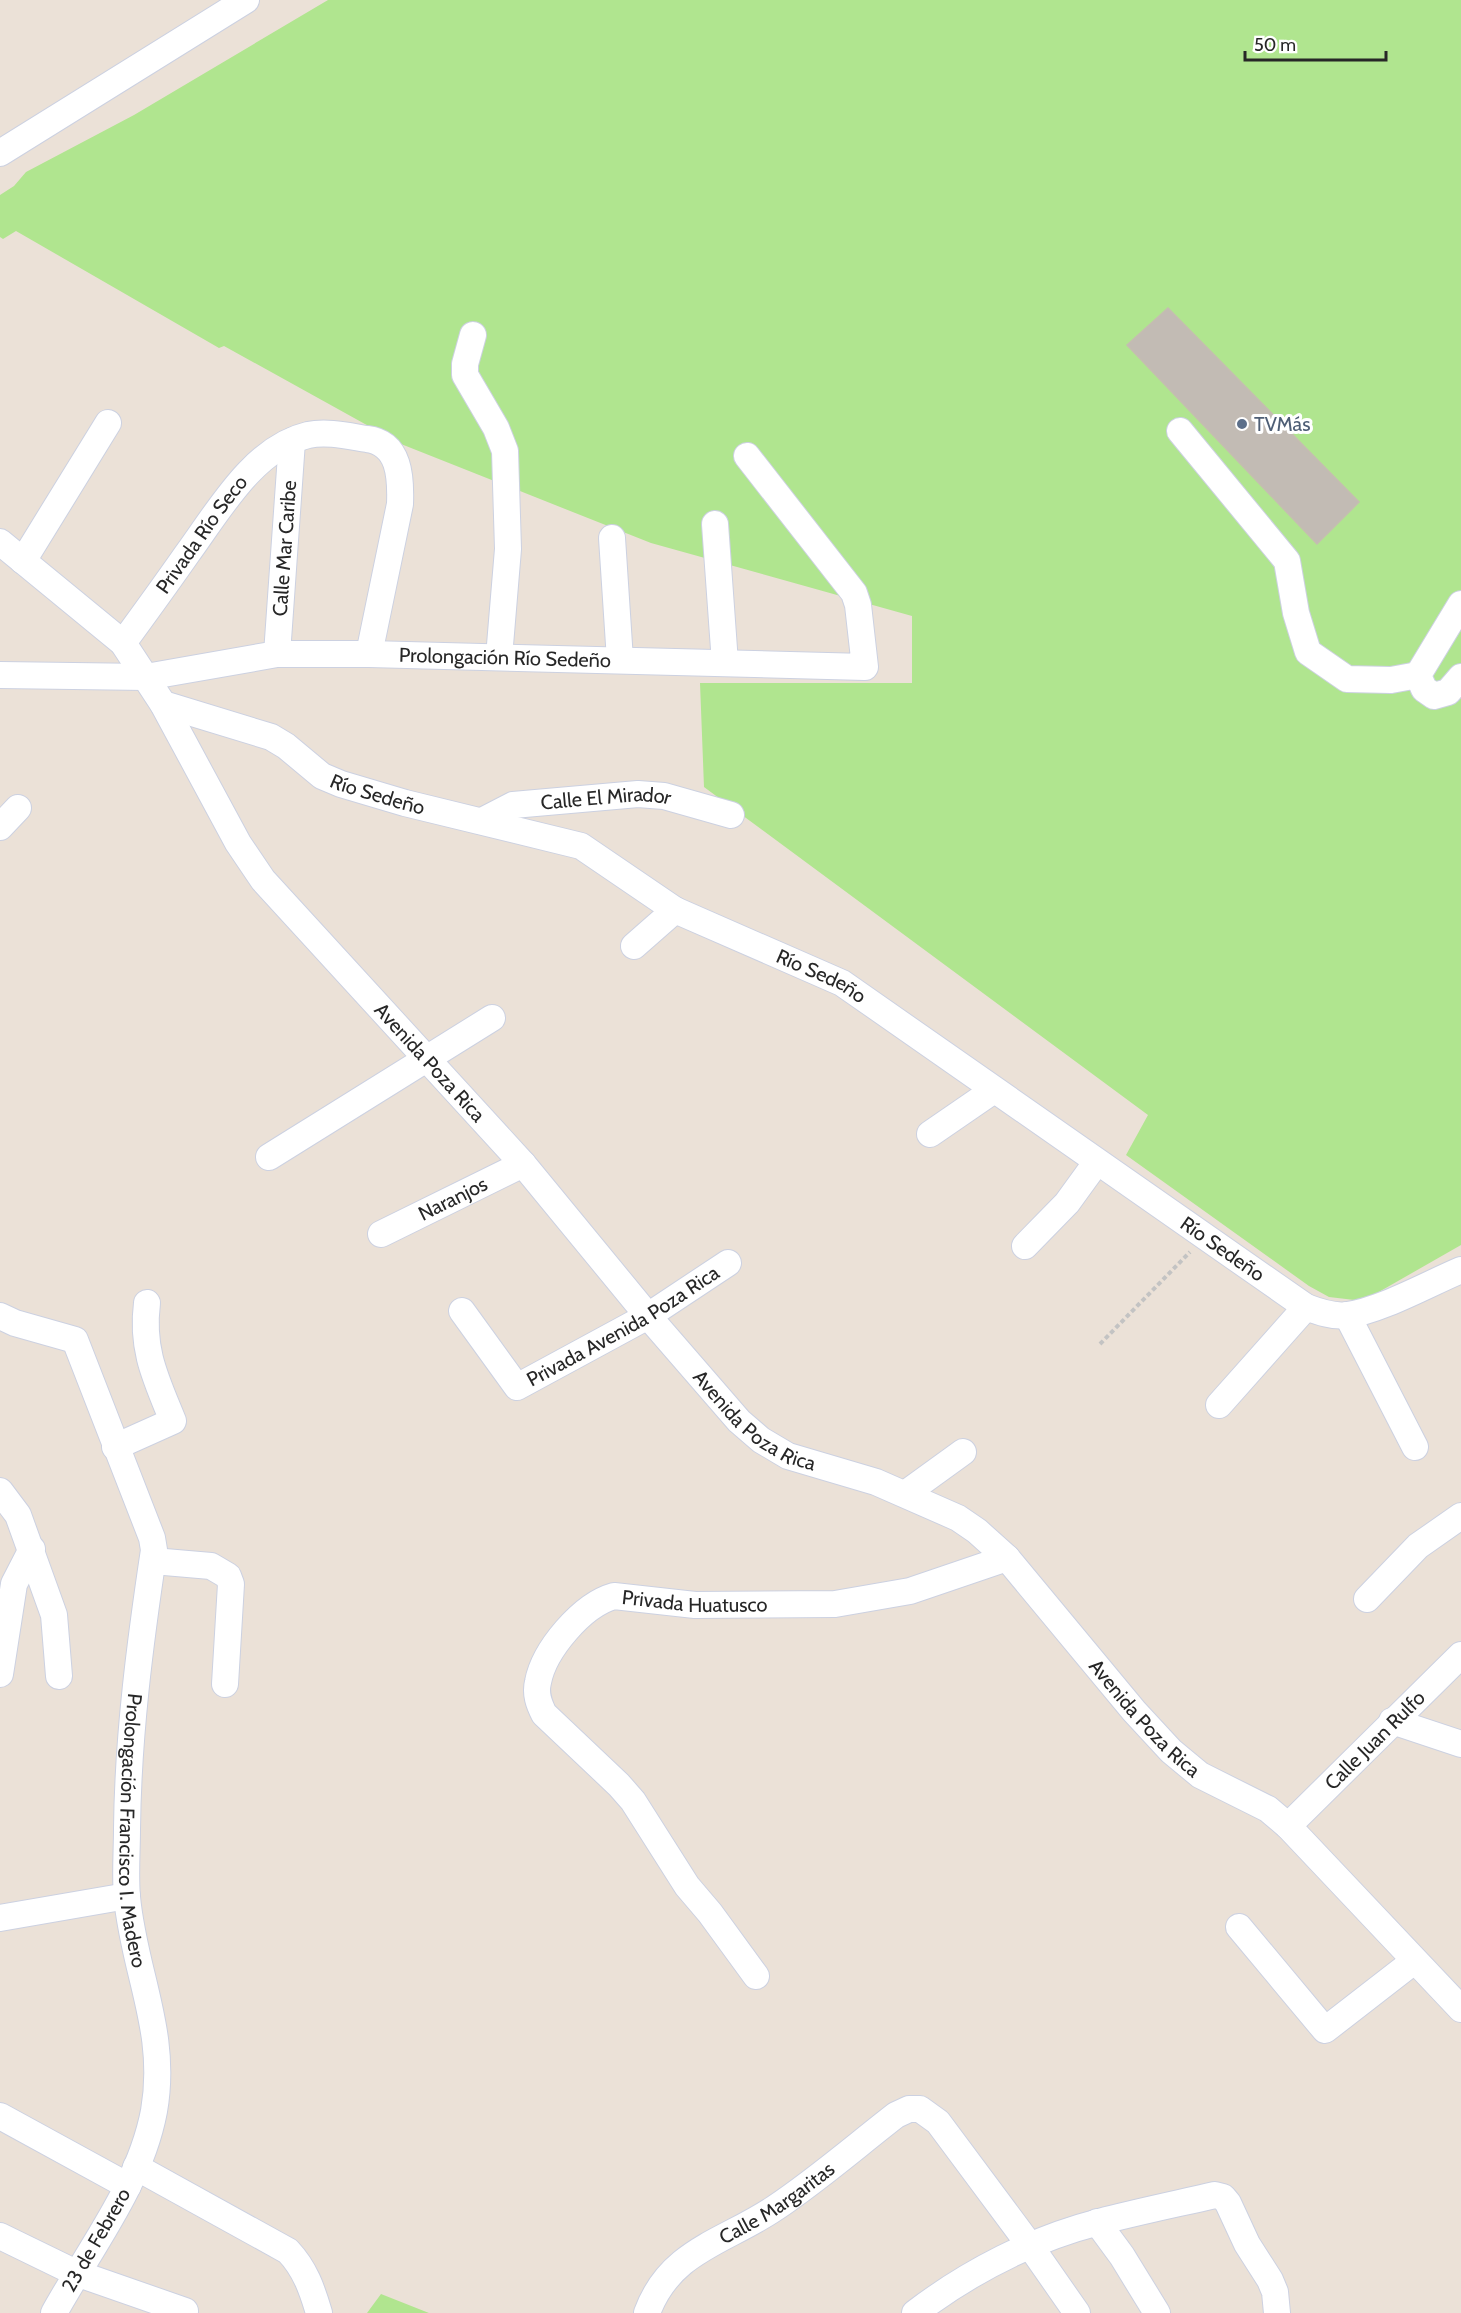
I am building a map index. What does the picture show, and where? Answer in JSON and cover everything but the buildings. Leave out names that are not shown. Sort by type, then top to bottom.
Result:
[{"type":"street","points":[[0,153],[246,0]]},
{"type":"street","points":[[473,335],[465,364],[465,375],[496,428],[505,451],[508,549],[500,657]]},
{"type":"street","points":[[23,561],[108,423]]},
{"type":"street","points":[[1180,431],[1287,561],[1296,613],[1308,652],[1347,679],[1391,680],[1418,675],[1461,604]]},
{"type":"street","name":"Privada Río Seco","points":[[123,643],[231,493],[260,463],[292,441],[321,433],[371,439],[382,444],[398,465],[401,480],[400,504],[369,654]]},
{"type":"street","name":"Calle Mar Caribe","points":[[277,654],[292,441]]},
{"type":"street","name":"Prolongación Río Sedeño","points":[[0,675],[146,677],[277,654],[369,654],[865,667],[858,605],[854,593],[747,456]]},
{"type":"street","points":[[715,524],[725,663]]},
{"type":"street","points":[[612,538],[620,660]]},
{"type":"street","points":[[0,542],[123,643],[163,704]]},
{"type":"street","points":[[1418,675],[1424,688],[1434,696],[1448,692],[1461,677]]},
{"type":"street","name":"Río Sedeño","points":[[163,704],[271,737],[286,746],[322,776],[341,784],[581,846],[675,910],[820,972],[842,984],[1306,1307],[1327,1314],[1347,1315],[1371,1309],[1461,1270]]},
{"type":"street","name":"Avenida Poza Rica","points":[[163,704],[238,843],[263,880],[523,1164],[648,1316],[739,1421],[761,1440],[788,1456],[904,1494],[958,1518],[993,1544],[1134,1711],[1171,1751],[1200,1775],[1268,1809],[1288,1826],[1461,2009]]},
{"type":"street","name":"Calle El Mirador","points":[[482,821],[513,805],[638,794],[664,796],[731,815]]},
{"type":"street","points":[[0,826],[18,808]]},
{"type":"street","points":[[634,946],[675,910]]},
{"type":"street","points":[[269,1157],[492,1018]]},
{"type":"street","points":[[930,1134],[994,1090]]},
{"type":"street","points":[[1025,1246],[1067,1203],[1096,1163]]},
{"type":"street","name":"Naranjos","points":[[381,1234],[523,1164]]},
{"type":"street","name":"Privada Avenida Poza Rica","points":[[462,1311],[517,1387],[648,1316],[728,1263]]},
{"type":"street","points":[[115,1447],[173,1421],[150,1364],[146,1344],[147,1303]]},
{"type":"street","points":[[1219,1405],[1306,1307]]},
{"type":"street","points":[[1347,1315],[1415,1447]]},
{"type":"street","name":"Prolongación Francisco I. Madero","points":[[0,1316],[15,1323],[75,1340],[152,1538],[153,1561],[133,1699],[128,1773],[127,1896],[158,2048],[158,2081],[153,2114],[132,2176]]},
{"type":"street","points":[[904,1494],[963,1452]]},
{"type":"street","points":[[0,1491],[18,1515],[54,1615],[58,1676]]},
{"type":"street","points":[[1367,1599],[1418,1546],[1461,1516]]},
{"type":"street","points":[[0,1674],[14,1584],[32,1549]]},
{"type":"street","name":"Privada Huatusco","points":[[756,1976],[710,1913],[687,1886],[633,1801],[620,1785],[554,1727],[544,1714],[537,1699],[538,1682],[548,1659],[564,1633],[587,1609],[601,1600],[614,1596],[695,1605],[835,1604],[910,1591],[1007,1558]]},
{"type":"street","points":[[153,1561],[211,1566],[228,1576],[231,1584],[225,1684]]},
{"type":"street","name":"Calle Juan Rulfo","points":[[1288,1826],[1461,1655]]},
{"type":"street","points":[[1392,1721],[1461,1744]]},
{"type":"street","points":[[0,1918],[127,1896]]},
{"type":"street","points":[[1239,1927],[1325,2030],[1414,1960]]},
{"type":"street","name":"Calle Margaritas","points":[[647,2313],[654,2292],[672,2270],[697,2250],[775,2209],[896,2115],[909,2109],[920,2109],[938,2122],[1031,2247]]},
{"type":"street","points":[[0,2116],[288,2251],[300,2264],[310,2282],[319,2313]]},
{"type":"street","name":"23 de Febrero","points":[[54,2313],[132,2176]]},
{"type":"street","points":[[915,2313],[979,2270],[1031,2247],[1096,2222],[1215,2195],[1223,2197],[1272,2286],[1278,2313]]},
{"type":"street","points":[[1096,2222],[1122,2256],[1157,2313]]},
{"type":"street","points":[[0,2236],[76,2273],[185,2311]]},
{"type":"street","points":[[1031,2247],[1077,2313]]},
{"type":"path","points":[[1100,1344],[1204,1238]]},
{"type":"green space","points":[[328,0],[1461,0],[1461,1245],[1363,1301],[1329,1297],[1309,1286],[1126,1155],[1148,1115],[704,787],[700,683],[912,683],[912,616],[651,543],[401,444],[224,346],[219,348],[16,231],[3,239],[0,237],[0,195],[14,186],[26,172],[134,115]]},
{"type":"green space","points":[[381,2294],[429,2313],[367,2313]]},
{"type":"place","name":"TVMás","points":[[1242,424]]}]
